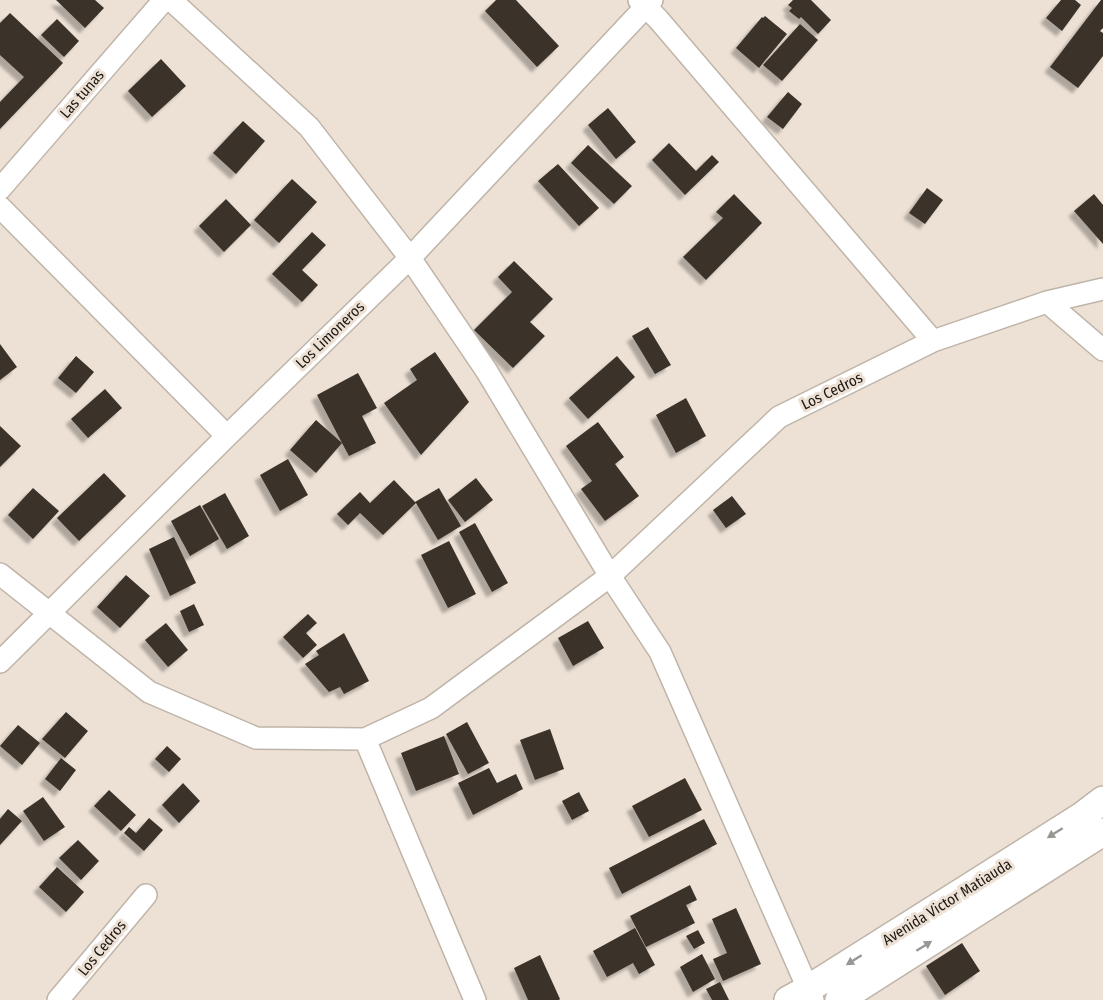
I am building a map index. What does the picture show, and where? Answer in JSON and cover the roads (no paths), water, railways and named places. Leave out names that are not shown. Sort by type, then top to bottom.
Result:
[{"type":"main road","name":"Avenida Victor Matiauda","points":[[803,996],[1082,816],[1103,800]]},
{"type":"main road","name":"Avenida Victor Matiauda","points":[[839,1000],[1103,832]]},
{"type":"street","name":"Las tunas","points":[[0,189],[164,0]]},
{"type":"street","points":[[171,0],[309,127],[410,258],[486,370],[610,576],[660,652],[803,996]]},
{"type":"street","points":[[646,2],[933,341]]},
{"type":"street","name":"Los Limoneros","points":[[0,662],[226,436],[410,258],[646,2]]},
{"type":"street","points":[[0,207],[226,436]]},
{"type":"street","name":"Los Cedros","points":[[366,739],[430,708],[610,576],[779,417],[933,341],[1047,302],[1103,289]]},
{"type":"street","points":[[1047,302],[1103,350]]},
{"type":"street","points":[[0,574],[148,692],[256,738],[366,739],[475,1000]]},
{"type":"street","name":"Los Cedros","points":[[58,1000],[146,895]]}]
